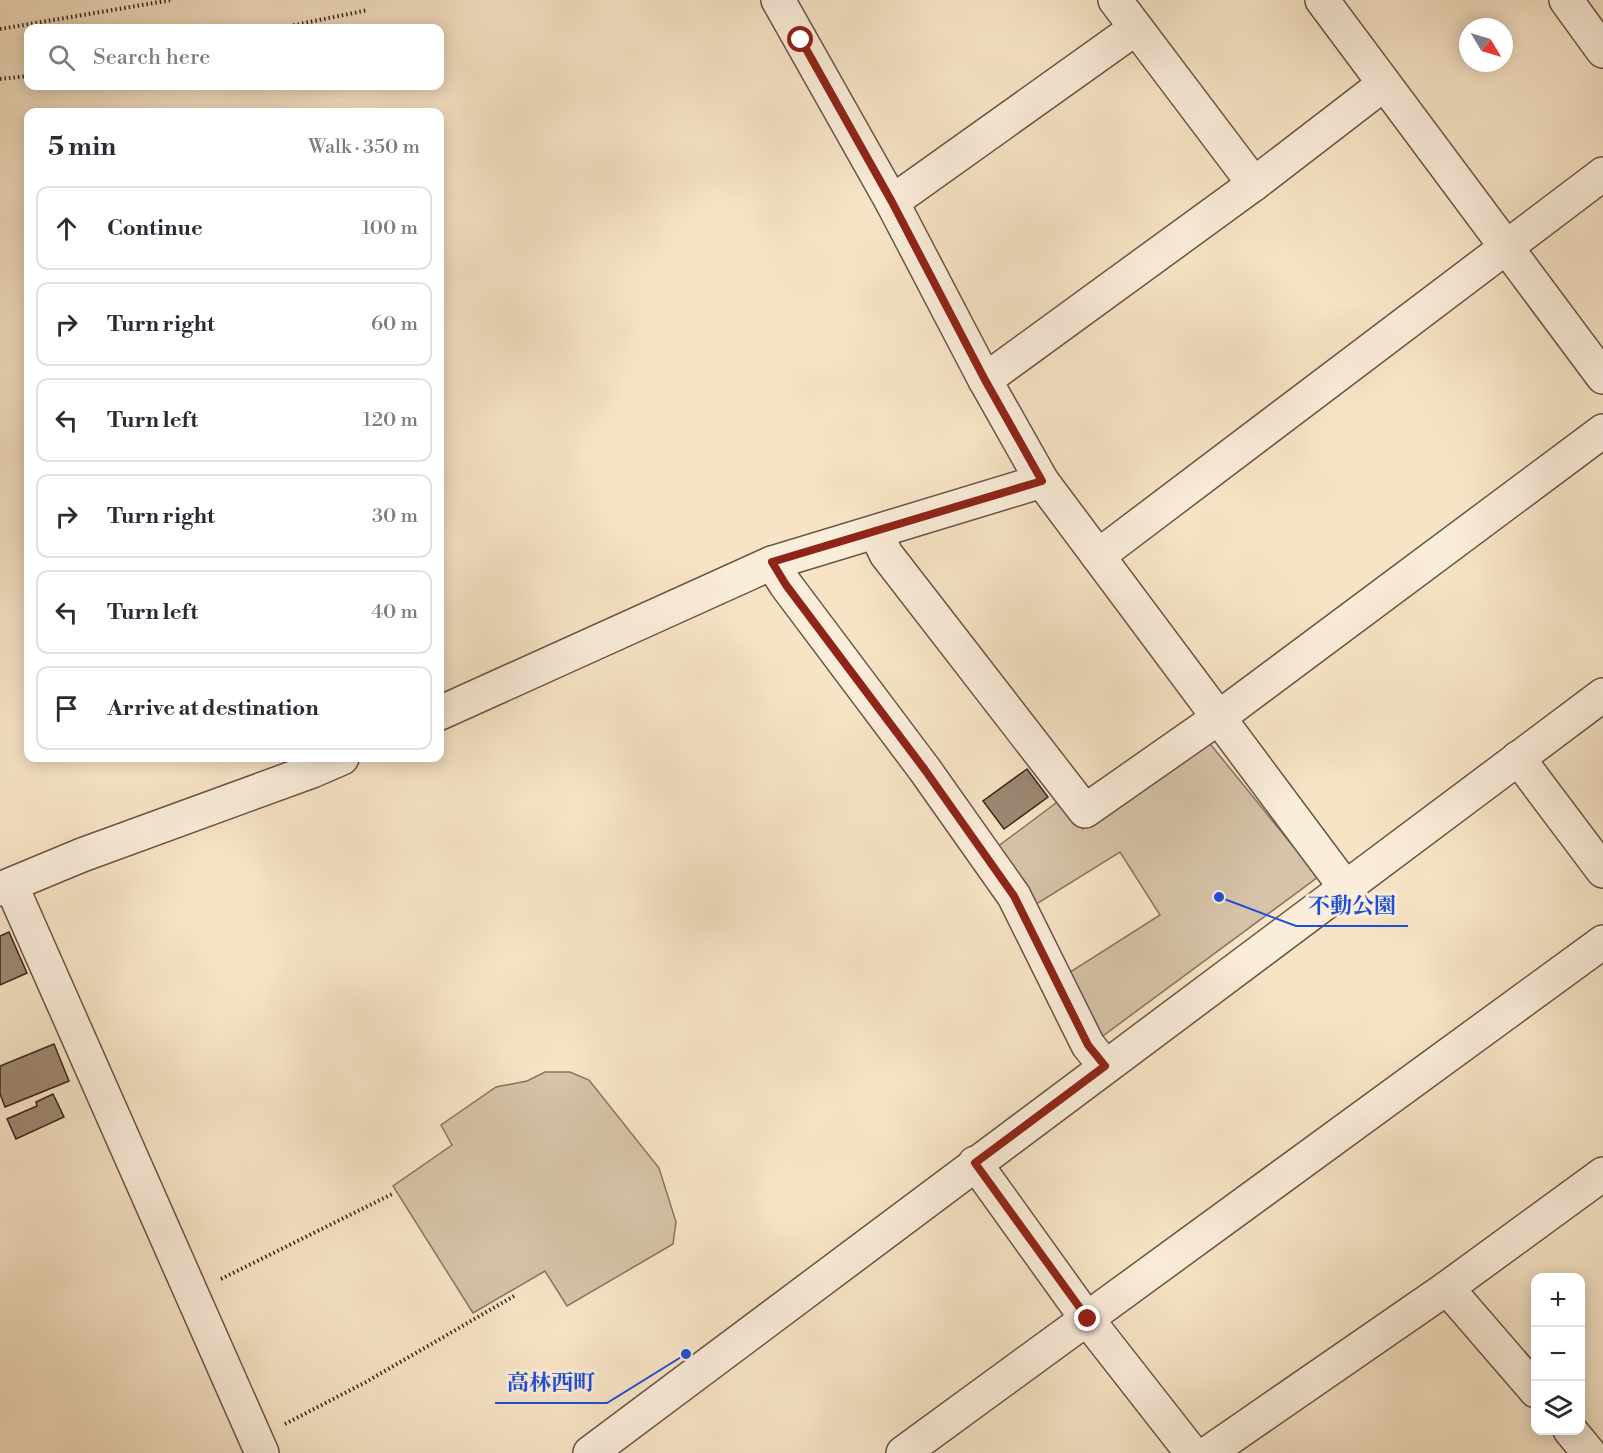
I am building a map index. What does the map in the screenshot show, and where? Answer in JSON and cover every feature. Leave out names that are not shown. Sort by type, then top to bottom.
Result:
[{"type":"street","points":[[778,0],[892,202],[985,380],[1042,481],[1345,887]]},
{"type":"street","points":[[1115,0],[1254,184]]},
{"type":"street","points":[[1322,0],[1603,377]]},
{"type":"street","points":[[1566,0],[1603,51]]},
{"type":"street","points":[[892,202],[1136,28]]},
{"type":"street","points":[[985,380],[1254,184],[1384,84]]},
{"type":"street","points":[[1098,556],[1603,174]]},
{"type":"street","points":[[876,533],[886,554],[1085,811],[1218,718],[1603,431]]},
{"type":"street","points":[[444,711],[772,562],[876,533],[1042,481]]},
{"type":"street","points":[[772,562],[786,585],[925,770],[1014,896],[1088,1045],[1105,1066]]},
{"type":"street","points":[[590,1453],[1603,695]]},
{"type":"street","points":[[1518,758],[1603,871]]},
{"type":"street","points":[[259,1446],[5,887],[82,855],[182,821],[332,762]]},
{"type":"street","points":[[903,1453],[1603,942]]},
{"type":"street","points":[[975,1163],[1088,1319],[1192,1453]]},
{"type":"street","points":[[1208,1453],[1447,1288],[1603,1174]]},
{"type":"street","points":[[1447,1288],[1531,1385]]},
{"type":"path","points":[[24,24],[171,0]]},
{"type":"path","points":[[300,24],[368,10]]},
{"type":"path","points":[[0,28],[24,24]]},
{"type":"path","points":[[0,79],[24,76]]},
{"type":"path","points":[[191,1293],[392,1194]]},
{"type":"path","points":[[259,1446],[514,1296]]},
{"type":"shaded area","points":[[1207,740],[1318,877],[1096,1041],[1064,976],[1160,915],[1120,852],[1030,908],[993,850],[1060,800],[1083,829]]},
{"type":"shaded area","points":[[545,1072],[570,1072],[589,1080],[659,1168],[676,1222],[673,1244],[567,1306],[545,1271],[473,1313],[393,1186],[452,1145],[441,1125],[496,1087],[527,1081]]},
{"type":"building","points":[[1027,769],[1048,797],[1004,829],[983,801]]},
{"type":"building","points":[[9,932],[27,973],[0,985],[0,936]]},
{"type":"building","points":[[54,1044],[69,1081],[5,1107],[0,1094],[0,1066]]},
{"type":"building","points":[[53,1094],[64,1117],[16,1139],[7,1119],[37,1106],[36,1102]]},
{"type":"place","name":"不動公園","points":[[1219,897]]},
{"type":"place","name":"高林西町","points":[[686,1354]]},
{"type":"route","points":[[801,40],[892,202],[985,380],[1042,481],[876,533],[772,562],[786,585],[925,770],[1014,896],[1088,1045],[1105,1066],[975,1163],[1088,1319]]}]
